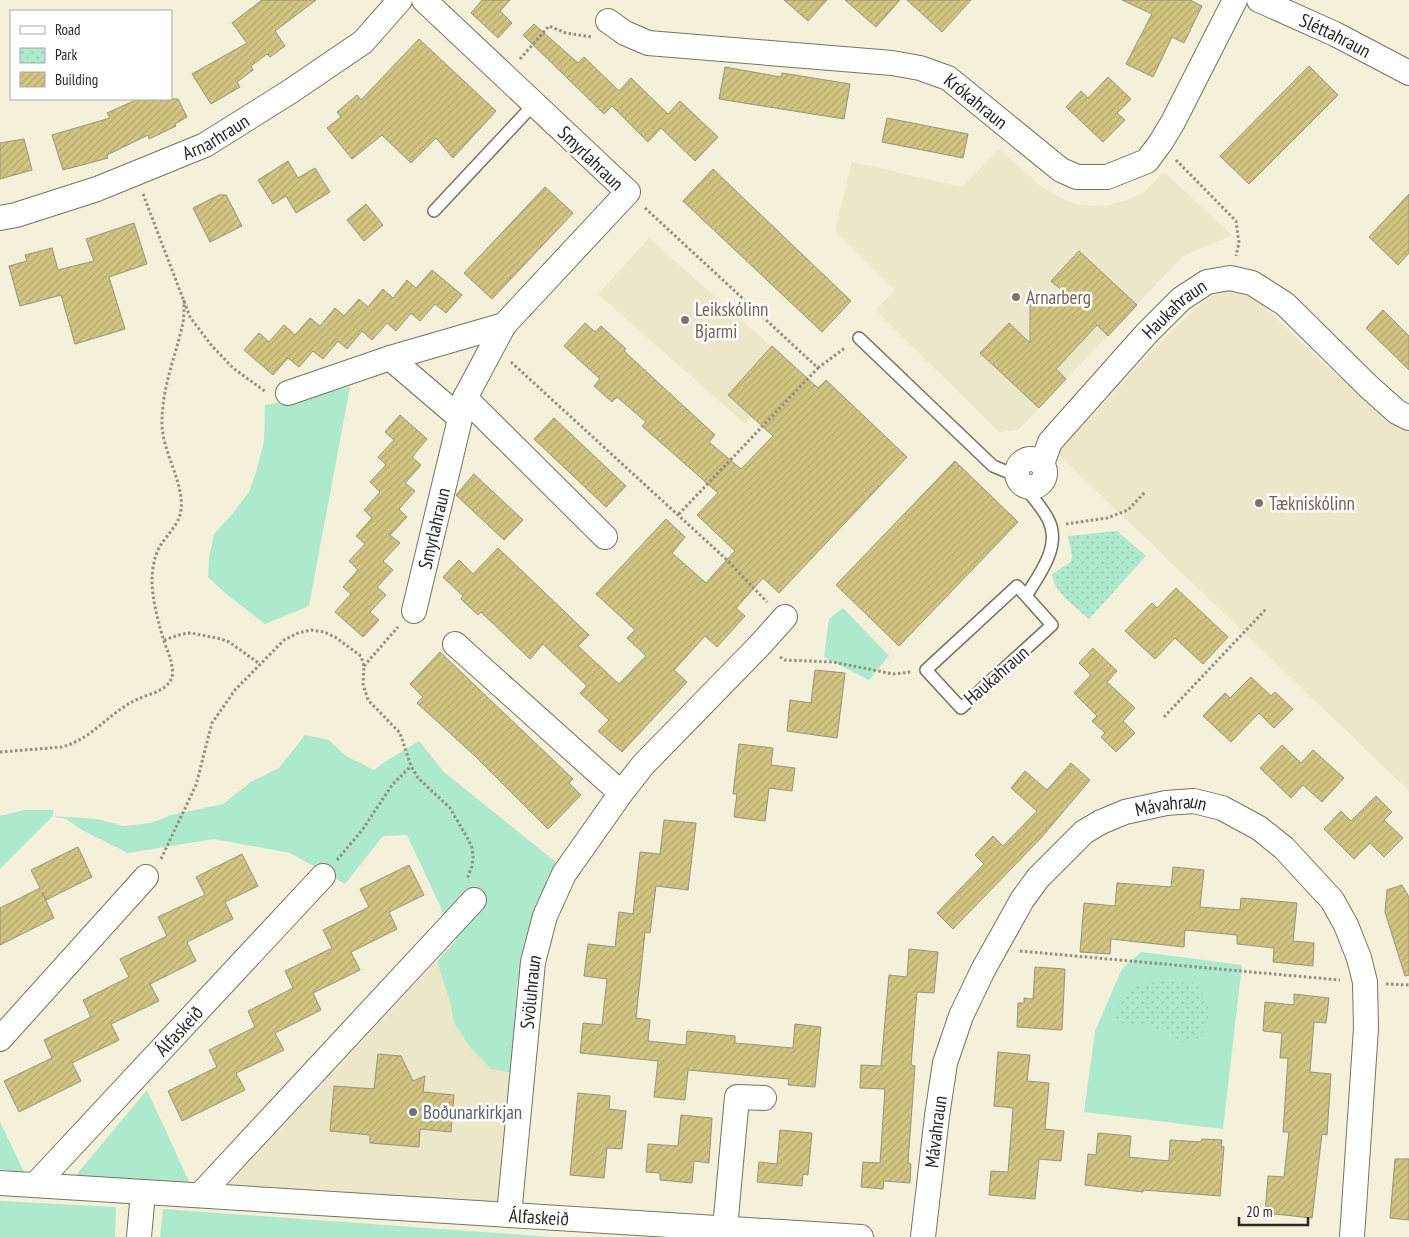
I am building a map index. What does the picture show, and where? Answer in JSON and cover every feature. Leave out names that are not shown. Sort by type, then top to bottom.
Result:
[{"type":"street","name":"Arnarhraun","points":[[0,218],[16,215],[97,189],[205,145],[291,91],[362,42],[400,0]]},
{"type":"street","name":"Smyrlahraun","points":[[414,611],[462,408],[498,335],[628,192],[424,0]]},
{"type":"street","name":"Krókahraun","points":[[617,27],[648,44],[892,63],[920,68],[948,78],[1061,170],[1077,177],[1107,177],[1147,161],[1162,142],[1201,70],[1235,0]]},
{"type":"street","name":"Sléttahraun","points":[[1259,0],[1335,34],[1409,73]]},
{"type":"street","name":"Haukahraun","points":[[1020,481],[1034,487],[1041,484],[1045,473],[1042,464],[1050,442],[1147,332],[1181,299],[1207,282],[1230,278],[1252,283],[1285,304],[1368,386],[1397,412],[1409,418]]},
{"type":"street","points":[[288,394],[390,358],[498,335]]},
{"type":"street","points":[[390,358],[462,408],[605,537]]},
{"type":"street","name":"Svöluhraun","points":[[509,1215],[533,962],[546,916],[564,874],[643,765],[785,617]]},
{"type":"street","points":[[455,644],[621,793]]},
{"type":"street","name":"Mávahraun","points":[[923,1237],[945,1063],[961,1016],[982,970],[1022,900],[1038,878],[1084,832],[1125,812],[1166,803],[1194,801],[1222,808],[1259,828],[1284,848],[1332,900],[1346,925],[1359,958],[1365,982],[1366,1028],[1352,1237]]},
{"type":"street","name":"Álfaskeið","points":[[35,1185],[323,876]]},
{"type":"street","points":[[0,1039],[146,877]]},
{"type":"street","points":[[200,1195],[474,900]]},
{"type":"street","points":[[725,1228],[737,1097],[764,1098]]},
{"type":"street","name":"Álfaskeið","points":[[0,1183],[509,1215],[607,1229],[725,1228],[861,1237]]},
{"type":"street","points":[[139,1237],[143,1192]]},
{"type":"lane","points":[[434,211],[534,104]]},
{"type":"lane","points":[[859,338],[993,466],[1020,481],[1050,522],[1052,544],[1048,556],[1026,596],[1017,586],[926,670]]},
{"type":"lane","name":"Haukahraun","points":[[926,670],[962,708],[1052,625],[1026,596]]},
{"type":"path","points":[[505,77],[549,26],[566,33],[589,37],[617,27]]},
{"type":"path","points":[[1162,142],[1174,159],[1236,221],[1239,243],[1230,278]]},
{"type":"path","points":[[135,174],[190,317],[212,346],[233,368],[269,394],[288,394]]},
{"type":"path","points":[[628,192],[818,368]]},
{"type":"path","points":[[0,752],[71,745],[95,730],[122,708],[166,686],[172,680],[173,668],[164,640],[152,584],[153,564],[159,548],[181,513],[182,494],[166,449],[162,428],[162,403],[183,322],[184,300]]},
{"type":"path","points":[[498,335],[677,516],[726,559],[774,609],[785,617]]},
{"type":"path","points":[[677,516],[818,368],[859,338]]},
{"type":"path","points":[[1050,527],[1106,518],[1128,510],[1144,492]]},
{"type":"path","points":[[1164,717],[1266,610]]},
{"type":"path","points":[[364,666],[414,611]]},
{"type":"path","points":[[146,877],[161,859],[190,798],[202,764],[212,723],[235,690],[284,640],[298,633],[311,630],[324,632],[347,645],[361,656],[364,666],[363,684],[368,700],[400,733],[411,766],[418,778],[450,808],[468,839],[473,857],[472,866],[463,890],[474,900]]},
{"type":"path","points":[[164,640],[191,633],[221,639],[229,642],[260,664]]},
{"type":"path","points":[[759,646],[785,660],[833,662],[893,674],[926,670]]},
{"type":"path","points":[[323,876],[363,829],[392,785],[411,766]]},
{"type":"path","points":[[995,949],[1365,982]]},
{"type":"shaded area","name":"Arnarberg","points":[[999,149],[1043,188],[1067,201],[1080,205],[1107,206],[1133,198],[1145,191],[1164,172],[1232,235],[1183,256],[1018,430],[999,432],[876,310],[895,290],[835,230],[852,162],[962,187]]},
{"type":"shaded area","name":"Leikskólinn Bjarmi","points":[[649,238],[800,372],[774,401],[745,424],[598,294]]},
{"type":"shaded area","name":"Tækniskólinn","points":[[1241,290],[1255,298],[1335,374],[1409,428],[1409,791],[1057,453],[1171,331],[1206,299],[1224,291]]},
{"type":"shaded area","points":[[437,961],[450,1002],[454,1023],[472,1050],[491,1069],[512,1073],[505,1204],[227,1187]]},
{"type":"green space","points":[[350,387],[309,606],[265,624],[225,593],[208,577],[209,558],[214,534],[249,492],[264,441],[265,405]]},
{"type":"green space","points":[[1117,531],[1146,556],[1089,619],[1061,593],[1052,574],[1071,562],[1072,556],[1068,536]]},
{"type":"green space","points":[[843,608],[889,656],[869,680],[824,657],[829,619]]},
{"type":"green space","points":[[305,735],[329,740],[346,756],[374,770],[419,741],[444,772],[562,867],[551,884],[517,982],[512,1073],[491,1069],[472,1050],[454,1023],[450,1002],[437,961],[456,940],[407,835],[383,836],[345,884],[290,853],[214,839],[128,853],[82,830],[66,819],[53,816],[97,819],[123,826],[151,823],[171,815],[223,804],[251,782],[279,768]]},
{"type":"green space","points":[[24,810],[53,810],[53,816],[0,869],[0,816]]},
{"type":"green space","points":[[1141,952],[1242,965],[1223,1129],[1084,1112],[1095,1031],[1122,969]]},
{"type":"green space","points":[[1163,981],[1194,983],[1208,1000],[1208,1020],[1200,1038],[1179,1043],[1170,1031],[1114,1022],[1124,994],[1134,986]]},
{"type":"green space","points":[[147,1090],[192,1188],[76,1175]]},
{"type":"green space","points":[[0,1122],[24,1172],[0,1169]]},
{"type":"green space","points":[[0,1201],[116,1207],[115,1237],[0,1237]]},
{"type":"green space","points":[[163,1209],[553,1237],[160,1237]]},
{"type":"building","points":[[262,0],[316,0],[275,31],[285,46],[270,57],[267,54],[251,66],[253,70],[237,82],[240,87],[211,104],[192,74],[247,43],[232,23]]},
{"type":"building","points":[[482,0],[510,0],[500,11],[512,23],[498,38],[471,13]]},
{"type":"building","points":[[784,0],[827,0],[808,21]]},
{"type":"building","points":[[845,0],[900,0],[876,27]]},
{"type":"building","points":[[907,0],[971,0],[942,32]]},
{"type":"building","points":[[1122,0],[1190,0],[1202,6],[1184,43],[1172,37],[1153,77],[1126,64],[1152,14]]},
{"type":"building","points":[[534,24],[578,63],[584,57],[619,91],[631,78],[668,114],[680,101],[718,137],[695,161],[661,128],[648,142],[612,106],[604,114],[523,35]]},
{"type":"building","points":[[419,39],[496,111],[453,158],[436,138],[411,163],[382,135],[352,159],[327,128],[341,117],[337,112],[357,95],[361,100]]},
{"type":"building","points":[[1309,66],[1338,95],[1249,184],[1220,156]]},
{"type":"building","points":[[725,67],[781,77],[782,73],[850,84],[844,119],[719,99]]},
{"type":"building","points":[[1108,77],[1131,99],[1117,113],[1125,120],[1103,142],[1066,107],[1081,91],[1088,98]]},
{"type":"building","points":[[178,99],[187,117],[175,124],[176,126],[149,139],[148,135],[107,155],[108,158],[63,170],[52,135],[110,118],[107,113],[136,100]]},
{"type":"building","points":[[887,118],[968,134],[963,158],[882,142]]},
{"type":"building","points":[[24,139],[32,170],[0,179],[0,143]]},
{"type":"building","points":[[288,161],[298,178],[315,168],[330,192],[296,213],[286,196],[273,204],[258,180]]},
{"type":"building","points":[[713,169],[851,301],[822,332],[683,201]]},
{"type":"building","points":[[545,187],[573,213],[492,299],[464,273]]},
{"type":"building","points":[[1409,194],[1409,253],[1398,265],[1369,237]]},
{"type":"building","points":[[219,195],[226,195],[242,226],[210,242],[193,208]]},
{"type":"building","points":[[366,204],[383,225],[364,241],[347,220]]},
{"type":"building","points":[[134,223],[147,264],[109,277],[125,329],[75,344],[61,295],[20,306],[9,266],[27,261],[25,255],[52,248],[58,270],[94,261],[86,239]]},
{"type":"building","points":[[1079,251],[1137,305],[1108,336],[1097,325],[1056,369],[1066,379],[1039,408],[980,353],[1009,323],[1030,343],[1030,301],[1074,301],[1051,281]]},
{"type":"building","points":[[432,270],[462,295],[446,313],[435,304],[420,321],[411,313],[396,331],[387,323],[372,340],[362,331],[347,349],[338,341],[323,359],[313,351],[299,367],[288,358],[273,375],[244,350],[259,333],[269,342],[284,325],[295,335],[310,318],[320,326],[335,308],[344,316],[359,299],[368,307],[383,289],[393,298],[407,280],[416,288]]},
{"type":"building","points":[[1383,310],[1409,336],[1409,370],[1366,328]]},
{"type":"building","points":[[585,323],[595,332],[601,326],[626,349],[624,351],[715,435],[709,442],[741,469],[773,436],[728,395],[772,346],[818,388],[826,380],[907,457],[779,593],[763,578],[736,608],[745,616],[717,647],[705,636],[674,670],[687,682],[622,752],[598,731],[609,720],[580,693],[587,686],[543,644],[530,659],[481,612],[478,615],[461,599],[463,596],[443,577],[459,560],[473,574],[498,548],[589,635],[578,646],[619,684],[646,656],[627,638],[635,630],[596,594],[666,519],[685,537],[672,553],[706,583],[735,551],[697,515],[718,493],[642,426],[646,422],[617,397],[612,402],[594,386],[600,379],[564,346]]},
{"type":"building","points":[[400,415],[427,439],[412,457],[421,465],[405,483],[415,491],[399,509],[407,517],[390,535],[400,543],[383,561],[393,570],[377,587],[386,595],[370,612],[379,620],[363,637],[335,612],[351,594],[343,587],[358,570],[349,561],[365,544],[356,536],[372,518],[364,510],[380,492],[370,482],[386,465],[378,457],[394,440],[385,432]]},
{"type":"building","points":[[554,418],[626,486],[606,507],[534,439]]},
{"type":"building","points":[[955,461],[1018,522],[899,646],[836,585]]},
{"type":"building","points":[[474,474],[523,520],[504,540],[456,495]]},
{"type":"building","points":[[1176,588],[1228,637],[1203,664],[1175,638],[1155,659],[1125,631],[1152,603],[1157,608]]},
{"type":"building","points":[[1093,648],[1117,671],[1107,682],[1135,708],[1123,721],[1135,733],[1116,752],[1101,737],[1105,733],[1092,721],[1097,716],[1074,693],[1091,675],[1079,663]]},
{"type":"building","points":[[440,652],[573,779],[569,783],[581,795],[548,829],[475,756],[417,703],[423,697],[410,684]]},
{"type":"building","points":[[815,670],[845,673],[837,738],[787,731],[790,700],[811,703]]},
{"type":"building","points":[[1251,677],[1271,696],[1275,692],[1293,709],[1274,728],[1259,713],[1231,742],[1203,716],[1225,693],[1230,698]]},
{"type":"building","points":[[739,744],[773,748],[771,765],[795,768],[792,791],[769,788],[765,821],[734,817],[737,794],[733,794]]},
{"type":"building","points":[[1282,745],[1301,763],[1313,750],[1344,778],[1322,802],[1303,785],[1291,798],[1260,768]]},
{"type":"building","points":[[1071,763],[1090,780],[1040,839],[953,929],[937,913],[984,864],[975,855],[993,836],[1003,846],[1037,811],[1011,788],[1025,771],[1047,790]]},
{"type":"building","points":[[1376,796],[1392,812],[1384,820],[1403,838],[1384,857],[1370,843],[1354,859],[1324,829],[1341,811],[1351,821]]},
{"type":"building","points":[[664,820],[696,823],[688,890],[656,886],[650,933],[645,932],[636,1018],[650,1020],[648,1041],[686,1045],[687,1031],[735,1036],[735,1043],[793,1048],[795,1024],[821,1027],[815,1087],[788,1085],[789,1079],[688,1070],[685,1100],[654,1097],[658,1061],[580,1053],[583,1023],[602,1025],[607,979],[584,976],[588,944],[615,947],[619,912],[633,914],[640,852],[660,854]]},
{"type":"building","points":[[78,847],[92,877],[46,900],[42,892],[54,918],[0,945],[0,908],[40,888],[31,870]]},
{"type":"building","points":[[242,854],[258,886],[225,902],[233,919],[187,942],[196,961],[150,984],[159,1001],[111,1024],[119,1040],[72,1063],[81,1081],[19,1112],[4,1081],[52,1058],[44,1040],[91,1017],[83,1000],[129,977],[120,959],[167,936],[158,917],[205,895],[196,877]]},
{"type":"building","points":[[409,865],[424,895],[389,912],[397,929],[351,952],[360,970],[313,993],[321,1010],[275,1033],[284,1050],[236,1073],[245,1090],[182,1121],[168,1091],[217,1067],[209,1050],[255,1027],[248,1011],[293,988],[285,971],[332,948],[323,930],[369,907],[360,889]]},
{"type":"building","points":[[1173,867],[1204,870],[1200,907],[1240,910],[1241,898],[1297,903],[1293,941],[1314,943],[1313,966],[1273,962],[1274,948],[1237,944],[1237,935],[1185,930],[1184,947],[1111,939],[1110,954],[1080,952],[1084,903],[1115,906],[1117,883],[1171,887]]},
{"type":"building","points":[[1402,885],[1409,897],[1409,975],[1405,976],[1385,912],[1387,890]]},
{"type":"building","points":[[909,949],[938,952],[934,993],[917,992],[911,1065],[915,1066],[908,1163],[911,1164],[910,1183],[884,1181],[883,1189],[861,1187],[863,1162],[880,1163],[885,1089],[860,1088],[861,1065],[881,1066],[889,975],[907,977]]},
{"type":"building","points":[[1035,967],[1065,969],[1062,1030],[1017,1027],[1018,1003],[1024,1003],[1024,998],[1033,999]]},
{"type":"building","points":[[1294,994],[1329,998],[1326,1023],[1314,1022],[1310,1072],[1331,1074],[1327,1135],[1322,1134],[1312,1218],[1265,1213],[1268,1176],[1284,1177],[1289,1132],[1283,1132],[1288,1058],[1280,1058],[1282,1033],[1263,1031],[1265,1002],[1294,1005]]},
{"type":"building","points":[[998,1052],[1030,1055],[1027,1081],[1049,1083],[1045,1129],[1064,1131],[1061,1161],[1039,1159],[1035,1199],[989,1195],[991,1171],[1008,1172],[1013,1108],[994,1106]]},
{"type":"building","name":"Boðunarkirkjan","points":[[378,1054],[401,1056],[413,1081],[425,1076],[423,1092],[454,1095],[451,1132],[420,1129],[419,1147],[370,1143],[370,1135],[330,1131],[334,1086],[374,1089]]},
{"type":"building","points":[[578,1093],[610,1096],[609,1109],[626,1111],[622,1149],[607,1148],[604,1178],[570,1175]]},
{"type":"building","points":[[681,1115],[712,1118],[709,1163],[694,1161],[692,1183],[660,1180],[660,1173],[646,1172],[648,1144],[678,1146]]},
{"type":"building","points":[[780,1130],[812,1133],[808,1175],[803,1174],[802,1186],[757,1182],[759,1162],[777,1164]]},
{"type":"building","points":[[1098,1133],[1131,1136],[1129,1157],[1169,1161],[1170,1140],[1201,1142],[1202,1139],[1222,1140],[1221,1146],[1224,1147],[1220,1196],[1143,1190],[1143,1192],[1085,1185],[1088,1154],[1096,1155]]},
{"type":"building","points":[[1395,1159],[1409,1159],[1409,1220],[1390,1218]]},
{"type":"place","name":"Arnarberg","points":[[1016,297]]},
{"type":"place","name":"Leikskólinn Bjarmi","points":[[685,320]]},
{"type":"place","name":"Tækniskólinn","points":[[1259,503]]},
{"type":"place","name":"Boðunarkirkjan","points":[[413,1112]]}]
